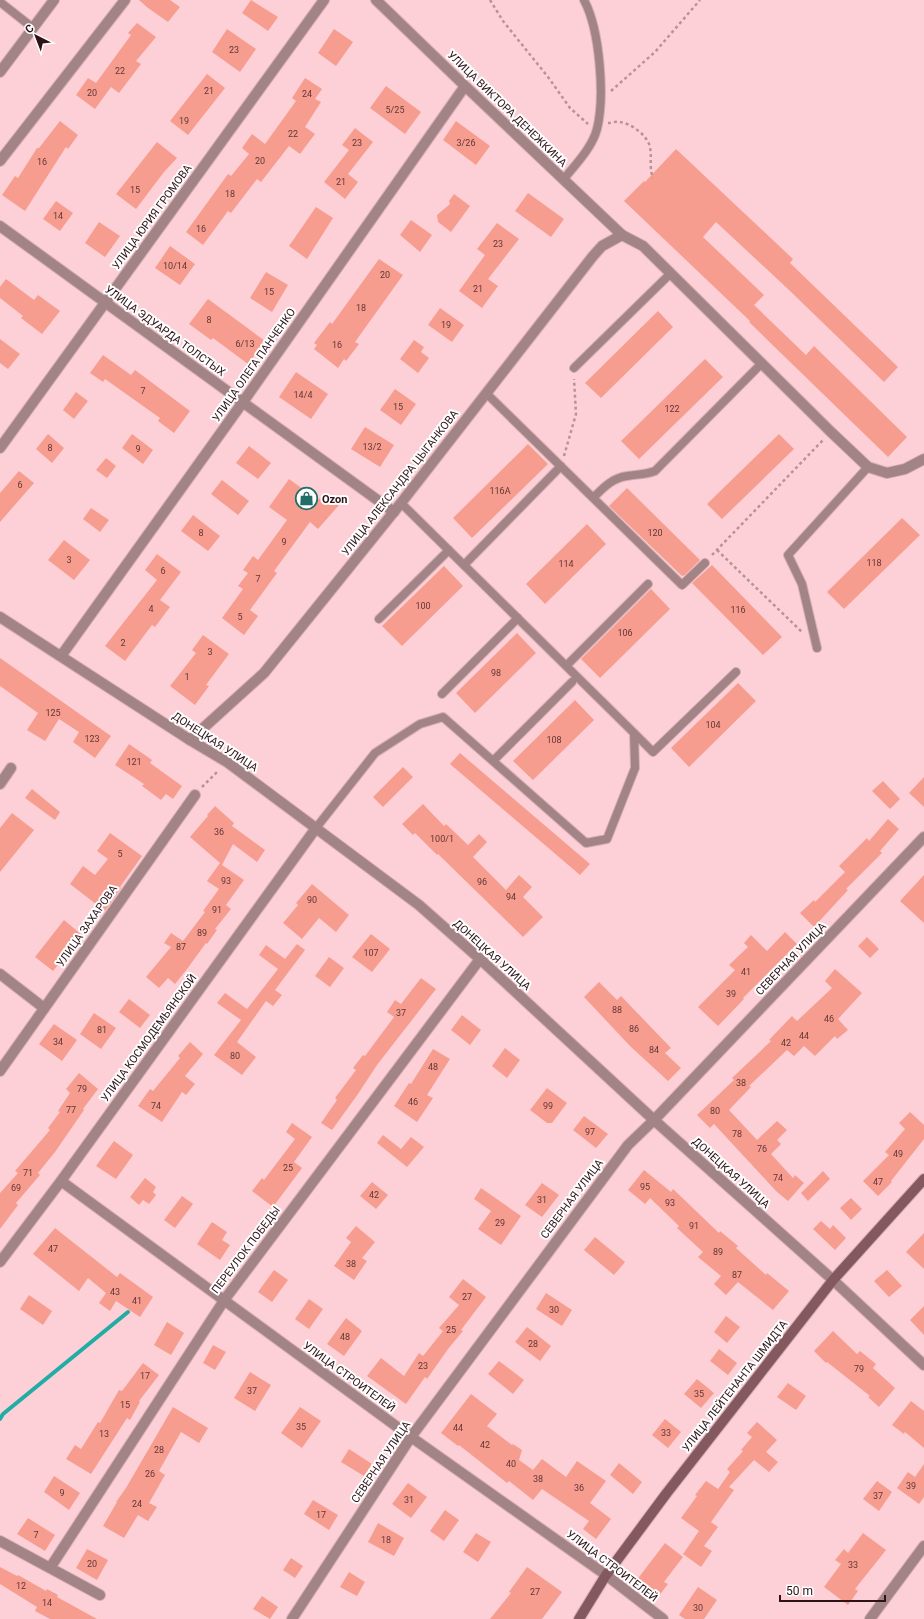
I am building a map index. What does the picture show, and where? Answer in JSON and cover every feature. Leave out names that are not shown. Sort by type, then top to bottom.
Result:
[{"type":"main road","name":"УЛИЦА ЛЕЙТЕНАНТА ШМИДТА","points":[[579,1619],[606,1575],[666,1494],[833,1280],[924,1179]]},
{"type":"street","points":[[0,72],[54,0]]},
{"type":"street","points":[[0,162],[125,0]]},
{"type":"street","name":"УЛИЦА ЮРИЯ ГРОМОВА","points":[[0,448],[324,0]]},
{"type":"street","name":"УЛИЦА ВИКТОРА ДЕНЕЖКИНА","points":[[376,0],[622,235],[643,246],[830,432],[868,467]]},
{"type":"street","name":"УЛИЦА ОЛЕГА ПАНЧЕНКО","points":[[61,656],[465,86]]},
{"type":"street","name":"УЛИЦА ЭДУАРДА ТОЛСТЫХ","points":[[0,226],[394,512]]},
{"type":"street","name":"УЛИЦА АЛЕКСАНДРА ЦЫГАНКОВА","points":[[190,740],[264,673],[394,512],[593,256],[602,246],[622,235]]},
{"type":"street","points":[[868,467],[887,472],[905,469],[924,459]]},
{"type":"street","name":"ДОНЕЦКАЯ УЛИЦА","points":[[0,617],[190,740],[227,762],[419,905],[480,958],[654,1120],[833,1280],[924,1365]]},
{"type":"street","points":[[0,784],[11,768]]},
{"type":"street","name":"УЛИЦА ЗАХАРОВА","points":[[0,1071],[195,795]]},
{"type":"street","name":"УЛИЦА КОСМОДЕМЬЯНСКОЙ","points":[[0,1262],[61,1181],[316,828]]},
{"type":"street","name":"СЕВЕРНАЯ УЛИЦА","points":[[292,1619],[411,1437],[628,1145],[654,1120],[924,837]]},
{"type":"street","name":"ПЕРЕУЛОК ПОБЕДЫ","points":[[50,1568],[224,1299],[480,958]]},
{"type":"street","points":[[0,974],[44,1008]]},
{"type":"street","name":"УЛИЦА СТРОИТЕЛЕЙ","points":[[61,1181],[411,1437],[606,1575],[663,1619]]},
{"type":"street","points":[[0,1542],[100,1596]]},
{"type":"street","points":[[870,1619],[924,1546]]},
{"type":"lane","points":[[564,180],[588,148],[597,128],[601,84],[593,25],[584,0]]},
{"type":"lane","points":[[0,2],[33,28]]},
{"type":"lane","points":[[574,368],[671,273]]},
{"type":"lane","points":[[593,498],[611,481],[626,476],[647,474],[655,471],[762,363]]},
{"type":"lane","points":[[486,393],[682,585],[705,563]]},
{"type":"lane","points":[[464,565],[560,466]]},
{"type":"lane","points":[[817,648],[802,584],[788,554],[868,467]]},
{"type":"lane","points":[[401,503],[653,752],[736,672]]},
{"type":"lane","points":[[379,619],[449,550]]},
{"type":"lane","points":[[566,666],[648,584]]},
{"type":"lane","points":[[442,694],[518,618]]},
{"type":"lane","points":[[493,761],[572,682]]},
{"type":"lane","points":[[316,828],[375,753],[420,724],[443,717],[586,843],[607,839],[635,768],[634,733]]},
{"type":"path","points":[[490,0],[503,21],[548,77],[570,108],[597,128],[620,122],[634,127],[646,139],[650,147],[650,171],[653,178]]},
{"type":"path","points":[[600,100],[655,52],[700,0]]},
{"type":"path","points":[[560,466],[576,414],[574,368]]},
{"type":"path","points":[[705,563],[830,432]]},
{"type":"path","points":[[717,550],[817,648]]},
{"type":"path","points":[[195,795],[227,762]]},
{"type":"building","points":[[139,0],[170,0],[180,7],[168,22]]},
{"type":"building","points":[[251,0],[278,17],[268,31],[242,13]]},
{"type":"building","points":[[137,23],[156,37],[136,61],[141,64],[119,93],[111,87],[95,109],[76,95],[88,78],[96,83],[131,35],[128,33]]},
{"type":"building","points":[[227,29],[256,49],[240,72],[212,52]]},
{"type":"building","points":[[334,29],[353,42],[336,66],[318,53]]},
{"type":"building","points":[[207,74],[225,88],[188,135],[170,121]]},
{"type":"building","points":[[305,78],[322,89],[315,99],[321,102],[305,127],[315,134],[300,154],[289,146],[261,182],[257,179],[231,213],[228,211],[203,245],[186,232],[228,174],[231,176],[249,154],[242,148],[252,134],[265,144],[296,101],[292,98]]},
{"type":"building","points":[[386,86],[421,112],[405,134],[370,108]]},
{"type":"building","points":[[60,121],[78,135],[68,149],[66,147],[25,211],[2,195],[15,176],[18,178],[37,148],[39,148]]},
{"type":"building","points":[[456,121],[490,146],[476,165],[443,140]]},
{"type":"building","points":[[355,128],[373,142],[348,174],[358,182],[345,199],[324,182],[349,150],[342,145]]},
{"type":"building","points":[[157,142],[177,158],[164,172],[136,209],[116,194]]},
{"type":"building","points":[[676,149],[793,259],[790,263],[898,367],[884,382],[716,222],[703,237],[764,295],[754,305],[806,355],[814,346],[907,437],[888,457],[749,322],[750,321],[624,201],[644,181],[645,182]]},
{"type":"building","points":[[528,193],[564,219],[551,237],[515,211]]},
{"type":"building","points":[[454,194],[470,206],[451,232],[438,222],[437,215],[450,204],[449,201]]},
{"type":"building","points":[[56,201],[73,213],[60,231],[43,219]]},
{"type":"building","points":[[316,207],[333,218],[307,259],[289,246]]},
{"type":"building","points":[[411,220],[432,235],[420,252],[400,235]]},
{"type":"building","points":[[99,222],[120,236],[105,257],[85,243]]},
{"type":"building","points":[[497,223],[519,239],[488,279],[498,286],[482,308],[459,291],[485,255],[477,249]]},
{"type":"building","points":[[170,246],[195,264],[180,285],[155,268]]},
{"type":"building","points":[[379,259],[403,275],[355,342],[359,344],[346,361],[344,359],[338,368],[314,349],[317,345],[314,343],[330,322],[332,324]]},
{"type":"building","points":[[266,272],[288,285],[272,312],[250,298]]},
{"type":"building","points":[[6,279],[34,300],[38,295],[60,311],[42,334],[21,318],[23,316],[0,298],[0,287]]},
{"type":"building","points":[[208,299],[265,341],[248,364],[213,338],[211,340],[189,324]]},
{"type":"building","points":[[440,308],[464,325],[452,342],[428,325]]},
{"type":"building","points":[[658,311],[673,327],[601,398],[585,383]]},
{"type":"building","points":[[0,339],[20,354],[8,369],[0,363]]},
{"type":"building","points":[[414,340],[424,347],[421,352],[429,358],[418,373],[400,359]]},
{"type":"building","points":[[103,355],[131,375],[135,370],[190,411],[174,433],[158,421],[160,418],[105,379],[103,382],[90,373]]},
{"type":"building","points":[[705,359],[723,377],[639,459],[621,441]]},
{"type":"building","points":[[296,372],[328,394],[311,419],[279,397]]},
{"type":"building","points":[[395,389],[416,404],[401,425],[380,410]]},
{"type":"building","points":[[76,392],[88,401],[74,419],[63,410]]},
{"type":"building","points":[[365,427],[394,445],[380,467],[351,449]]},
{"type":"building","points":[[48,434],[64,448],[52,463],[36,449]]},
{"type":"building","points":[[132,434],[153,450],[143,464],[122,448]]},
{"type":"building","points":[[779,434],[794,449],[722,519],[707,504]]},
{"type":"building","points":[[528,444],[548,464],[472,538],[453,518]]},
{"type":"building","points":[[249,446],[271,463],[258,479],[236,463]]},
{"type":"building","points":[[106,458],[116,466],[107,478],[96,470]]},
{"type":"building","points":[[19,471],[34,483],[0,522],[0,493]]},
{"type":"building","points":[[289,479],[318,500],[323,495],[339,505],[318,529],[310,522],[274,571],[277,573],[250,610],[258,616],[244,635],[222,618],[243,589],[238,586],[248,573],[243,570],[253,556],[258,560],[287,520],[269,507]]},
{"type":"building","points":[[222,480],[249,501],[238,515],[211,494]]},
{"type":"building","points":[[627,488],[700,560],[685,575],[682,576],[609,506]]},
{"type":"building","points":[[91,508],[109,520],[100,532],[83,519]]},
{"type":"building","points":[[193,515],[220,536],[208,551],[181,531]]},
{"type":"building","points":[[902,518],[920,535],[844,609],[827,592]]},
{"type":"building","points":[[587,524],[606,544],[545,604],[526,584]]},
{"type":"building","points":[[64,540],[90,560],[74,580],[48,560]]},
{"type":"building","points":[[157,554],[181,572],[160,600],[170,607],[155,627],[152,625],[125,661],[105,646],[157,580],[145,570]]},
{"type":"building","points":[[712,565],[782,637],[763,655],[692,583]]},
{"type":"building","points":[[444,566],[463,586],[402,646],[382,626]]},
{"type":"building","points":[[651,589],[670,609],[600,678],[581,659]]},
{"type":"building","points":[[517,633],[536,653],[475,713],[456,693]]},
{"type":"building","points":[[203,635],[229,654],[206,685],[209,686],[195,705],[170,686],[196,653],[192,650]]},
{"type":"building","points":[[0,658],[111,736],[95,758],[73,742],[79,732],[59,719],[45,741],[27,730],[38,713],[0,686]]},
{"type":"building","points":[[738,683],[756,701],[689,767],[671,748]]},
{"type":"building","points":[[575,700],[594,720],[533,780],[513,761]]},
{"type":"building","points":[[129,744],[152,760],[150,763],[182,786],[173,799],[166,794],[161,800],[142,786],[144,784],[115,765]]},
{"type":"building","points":[[460,753],[590,864],[580,875],[450,764]]},
{"type":"building","points":[[403,767],[413,777],[383,807],[373,797]]},
{"type":"building","points":[[924,777],[924,807],[909,793]]},
{"type":"building","points":[[883,781],[900,799],[890,809],[872,791]]},
{"type":"building","points":[[32,789],[60,812],[55,820],[25,798]]},
{"type":"building","points":[[423,804],[444,826],[446,824],[468,845],[479,834],[487,842],[473,857],[506,890],[519,875],[532,887],[523,897],[543,917],[523,937],[438,854],[437,855],[415,833],[413,835],[402,824]]},
{"type":"building","points":[[215,806],[234,823],[232,826],[265,850],[257,862],[233,844],[222,865],[244,880],[226,905],[231,909],[215,929],[217,930],[207,944],[206,943],[175,984],[168,978],[159,988],[146,977],[171,947],[164,943],[171,933],[183,941],[205,912],[203,911],[219,889],[207,881],[220,863],[190,837]]},
{"type":"building","points":[[12,813],[34,830],[0,872],[0,828]]},
{"type":"building","points":[[888,819],[899,829],[880,851],[882,853],[846,889],[848,890],[814,927],[800,913],[814,900],[815,902],[845,872],[839,866],[867,838],[869,841]]},
{"type":"building","points":[[110,833],[142,856],[105,911],[70,884],[83,866],[95,875],[108,859],[97,851]]},
{"type":"building","points":[[924,875],[924,923],[900,901]]},
{"type":"building","points":[[312,884],[349,915],[336,932],[319,918],[302,939],[283,923],[298,905],[296,903]]},
{"type":"building","points":[[64,920],[82,935],[53,971],[35,957]]},
{"type":"building","points":[[785,932],[797,944],[743,998],[744,999],[718,1026],[698,1007],[735,970],[729,965],[748,947],[744,943],[751,935],[767,951]]},
{"type":"building","points":[[371,934],[390,949],[372,972],[352,957]]},
{"type":"building","points":[[867,937],[879,949],[870,958],[858,946]]},
{"type":"building","points":[[297,944],[305,950],[275,990],[282,995],[273,1006],[266,1001],[237,1042],[256,1057],[242,1075],[214,1055],[241,1020],[217,1003],[225,993],[247,1009],[278,969],[259,955],[266,945],[285,959]]},
{"type":"building","points":[[329,957],[344,968],[330,987],[315,976]]},
{"type":"building","points":[[835,969],[862,993],[838,1019],[848,1030],[837,1039],[835,1036],[815,1056],[804,1046],[794,1056],[787,1050],[749,1086],[751,1087],[729,1110],[757,1140],[777,1121],[787,1130],[777,1140],[781,1144],[771,1154],[793,1178],[795,1175],[804,1183],[788,1201],[776,1191],[714,1124],[710,1128],[697,1115],[734,1080],[732,1078],[771,1041],[769,1040],[792,1016],[797,1021],[832,988],[825,981]]},
{"type":"building","points":[[421,978],[436,989],[377,1065],[332,1130],[321,1123],[337,1100],[335,1098],[356,1070],[353,1068],[363,1055],[365,1056],[394,1017],[387,1012],[395,1000],[401,1004]]},
{"type":"building","points":[[599,982],[617,1000],[621,996],[671,1048],[665,1053],[681,1068],[668,1081],[630,1046],[584,997]]},
{"type":"building","points":[[129,999],[150,1015],[140,1028],[119,1012]]},
{"type":"building","points":[[94,1013],[116,1028],[101,1049],[80,1034]]},
{"type":"building","points":[[462,1015],[481,1030],[470,1045],[451,1030]]},
{"type":"building","points":[[54,1024],[77,1040],[62,1061],[39,1044]]},
{"type":"building","points":[[190,1042],[203,1054],[185,1076],[195,1084],[186,1095],[182,1092],[162,1122],[138,1106],[150,1089],[153,1091],[180,1058],[178,1056]]},
{"type":"building","points":[[505,1048],[520,1060],[507,1078],[492,1066]]},
{"type":"building","points":[[433,1049],[450,1059],[427,1095],[433,1098],[417,1122],[394,1106],[409,1083],[411,1084]]},
{"type":"building","points":[[79,1073],[98,1089],[55,1152],[38,1173],[40,1175],[16,1203],[18,1205],[0,1229],[0,1193],[18,1173],[15,1171],[50,1130],[48,1128],[60,1112],[58,1111],[70,1093],[66,1089]]},
{"type":"building","points":[[547,1088],[567,1103],[552,1123],[547,1123],[530,1110]]},
{"type":"building","points":[[910,1112],[924,1125],[924,1139],[891,1181],[892,1182],[878,1196],[863,1181],[889,1155],[885,1152],[905,1129],[899,1123]]},
{"type":"building","points":[[584,1116],[608,1134],[596,1148],[573,1130]]},
{"type":"building","points":[[292,1123],[312,1137],[294,1162],[302,1168],[273,1207],[252,1191],[262,1178],[264,1180],[295,1139],[286,1132]]},
{"type":"building","points":[[383,1135],[401,1149],[411,1137],[424,1147],[407,1167],[377,1143]]},
{"type":"building","points":[[114,1141],[133,1155],[116,1179],[96,1166]]},
{"type":"building","points":[[644,1170],[671,1192],[673,1189],[719,1233],[720,1231],[738,1246],[736,1248],[766,1275],[767,1273],[789,1291],[773,1310],[738,1282],[726,1295],[714,1284],[721,1276],[698,1257],[703,1252],[677,1228],[679,1226],[650,1198],[645,1204],[628,1190]]},
{"type":"building","points":[[823,1171],[830,1179],[808,1201],[801,1193]]},
{"type":"building","points":[[145,1178],[156,1187],[153,1192],[156,1195],[149,1204],[143,1200],[139,1205],[130,1197]]},
{"type":"building","points":[[372,1182],[388,1195],[376,1209],[360,1196]]},
{"type":"building","points":[[542,1183],[559,1195],[542,1217],[525,1205]]},
{"type":"building","points":[[481,1188],[521,1216],[501,1245],[478,1229],[491,1211],[474,1199]]},
{"type":"building","points":[[182,1196],[193,1204],[175,1228],[164,1220]]},
{"type":"building","points":[[851,1198],[862,1209],[851,1220],[840,1208]]},
{"type":"building","points":[[821,1221],[830,1229],[833,1225],[846,1238],[835,1250],[813,1229]]},
{"type":"building","points":[[212,1222],[227,1232],[222,1240],[230,1245],[220,1260],[197,1244]]},
{"type":"building","points":[[356,1226],[375,1242],[362,1258],[367,1261],[354,1280],[334,1266],[351,1242],[346,1238]]},
{"type":"building","points":[[55,1228],[117,1277],[120,1273],[153,1297],[140,1317],[116,1301],[110,1311],[99,1303],[106,1293],[88,1278],[79,1291],[33,1254]]},
{"type":"building","points":[[924,1233],[924,1269],[906,1252]]},
{"type":"building","points":[[595,1237],[625,1262],[614,1275],[584,1250]]},
{"type":"building","points":[[274,1270],[288,1280],[272,1302],[258,1292]]},
{"type":"building","points":[[887,1270],[902,1286],[889,1297],[874,1281]]},
{"type":"building","points":[[463,1279],[486,1297],[461,1330],[463,1331],[427,1379],[425,1377],[406,1404],[367,1376],[381,1358],[404,1376],[419,1353],[423,1356],[443,1331],[439,1328],[459,1305],[449,1297]]},
{"type":"building","points":[[546,1293],[572,1310],[562,1326],[536,1309]]},
{"type":"building","points":[[29,1295],[52,1311],[43,1325],[20,1309]]},
{"type":"building","points":[[309,1299],[323,1309],[309,1329],[295,1319]]},
{"type":"building","points":[[924,1306],[924,1335],[910,1320]]},
{"type":"building","points":[[726,1316],[740,1327],[727,1343],[714,1332]]},
{"type":"building","points":[[346,1318],[362,1331],[344,1356],[327,1344]]},
{"type":"building","points":[[167,1322],[184,1333],[171,1355],[154,1345]]},
{"type":"building","points":[[527,1327],[551,1346],[540,1361],[515,1342]]},
{"type":"building","points":[[833,1331],[857,1354],[860,1351],[876,1364],[873,1368],[895,1388],[879,1407],[868,1397],[870,1396],[827,1362],[826,1363],[814,1351]]},
{"type":"building","points":[[213,1345],[226,1352],[215,1370],[203,1363]]},
{"type":"building","points":[[719,1349],[737,1363],[728,1375],[710,1361]]},
{"type":"building","points":[[499,1361],[524,1380],[513,1394],[488,1374]]},
{"type":"building","points":[[143,1363],[159,1375],[139,1401],[140,1402],[130,1420],[127,1418],[91,1474],[66,1459],[75,1445],[81,1449],[98,1422],[100,1423],[119,1390],[122,1391]]},
{"type":"building","points":[[250,1372],[271,1385],[255,1411],[234,1398]]},
{"type":"building","points":[[697,1379],[714,1393],[701,1408],[684,1394]]},
{"type":"building","points":[[788,1383],[806,1396],[796,1410],[777,1397]]},
{"type":"building","points":[[471,1394],[497,1414],[487,1426],[512,1445],[513,1444],[522,1450],[519,1460],[533,1470],[542,1459],[566,1477],[577,1461],[606,1481],[590,1503],[611,1519],[596,1539],[583,1529],[589,1521],[542,1489],[533,1500],[509,1481],[507,1483],[459,1445],[458,1446],[441,1433]]},
{"type":"building","points":[[911,1401],[924,1411],[924,1448],[905,1432],[904,1434],[892,1425]]},
{"type":"building","points":[[173,1407],[208,1428],[199,1443],[181,1432],[159,1471],[165,1475],[149,1503],[157,1507],[148,1521],[138,1515],[124,1538],[103,1526]]},
{"type":"building","points":[[300,1407],[321,1421],[302,1448],[281,1433]]},
{"type":"building","points":[[665,1419],[681,1432],[668,1448],[652,1435]]},
{"type":"building","points":[[757,1422],[777,1440],[766,1452],[778,1462],[769,1472],[754,1460],[729,1487],[734,1490],[711,1522],[718,1527],[704,1546],[712,1551],[701,1567],[683,1554],[699,1531],[681,1518],[697,1496],[695,1495],[706,1481],[718,1489],[730,1472],[727,1469],[743,1451],[741,1450],[752,1437],[747,1433]]},
{"type":"building","points":[[349,1449],[372,1464],[364,1476],[341,1462]]},
{"type":"building","points":[[619,1463],[642,1482],[633,1494],[610,1475]]},
{"type":"building","points":[[924,1464],[924,1497],[919,1504],[897,1488],[908,1472],[915,1477]]},
{"type":"building","points":[[54,1476],[80,1493],[69,1510],[44,1492]]},
{"type":"building","points":[[877,1481],[892,1492],[879,1511],[863,1499]]},
{"type":"building","points":[[408,1483],[427,1497],[411,1518],[392,1504]]},
{"type":"building","points":[[313,1500],[338,1515],[329,1530],[304,1514]]},
{"type":"building","points":[[445,1510],[459,1520],[444,1541],[430,1531]]},
{"type":"building","points":[[28,1518],[55,1535],[45,1551],[17,1534]]},
{"type":"building","points":[[378,1523],[404,1538],[394,1556],[368,1542]]},
{"type":"building","points":[[476,1533],[491,1542],[478,1562],[463,1552]]},
{"type":"building","points":[[863,1533],[886,1550],[855,1589],[858,1591],[848,1605],[824,1587],[841,1564],[835,1560],[844,1549],[848,1553]]},
{"type":"building","points":[[665,1543],[683,1557],[664,1582],[668,1584],[658,1597],[636,1581]]},
{"type":"building","points":[[87,1549],[108,1560],[97,1580],[76,1568]]},
{"type":"building","points":[[291,1558],[303,1566],[295,1578],[283,1570]]},
{"type":"building","points":[[0,1567],[17,1576],[18,1575],[46,1591],[47,1589],[58,1595],[57,1597],[97,1619],[50,1619],[35,1611],[37,1607],[0,1584]]},
{"type":"building","points":[[527,1567],[562,1592],[542,1619],[490,1619],[511,1593],[509,1592]]},
{"type":"building","points":[[349,1572],[365,1582],[357,1596],[340,1587]]},
{"type":"building","points":[[698,1587],[717,1600],[704,1619],[685,1619],[679,1615]]},
{"type":"building","points":[[262,1596],[278,1607],[270,1619],[253,1609]]},
{"type":"waterway","points":[[0,1419],[3,1414],[128,1312]]},
{"type":"place","name":"Ozon","points":[[307,499]]}]
